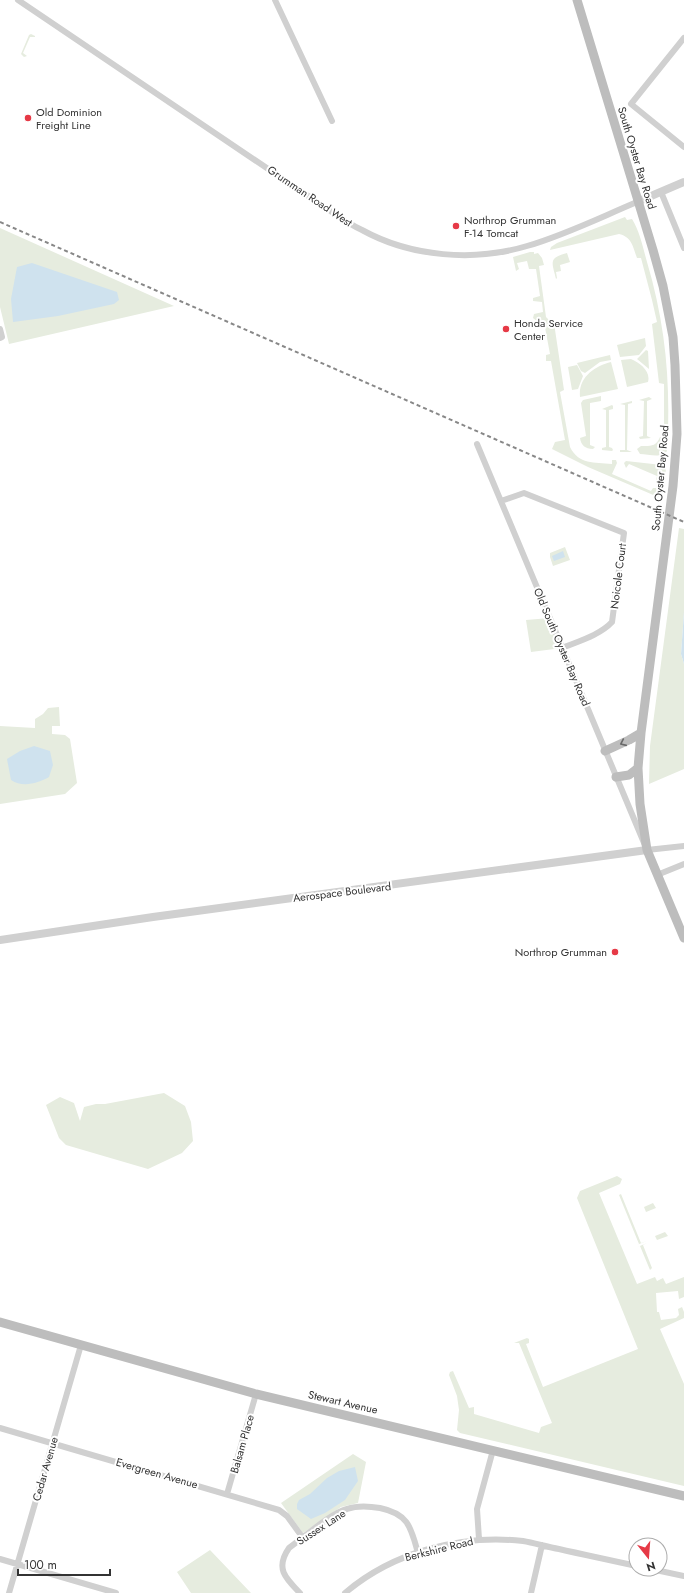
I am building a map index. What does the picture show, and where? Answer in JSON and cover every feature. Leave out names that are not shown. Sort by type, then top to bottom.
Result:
[{"type":"main road","name":"South Oyster Bay Road","points":[[577,0],[653,250],[673,338],[677,408],[674,486],[641,733],[638,768],[640,804],[647,850],[684,938]]},
{"type":"main road","points":[[605,751],[641,733]]},
{"type":"main road","points":[[616,777],[628,775],[638,768]]},
{"type":"main road","name":"Stewart Avenue","points":[[0,1322],[256,1394],[684,1496]]},
{"type":"street","name":"Grumman Road West","points":[[18,0],[320,204],[362,230],[395,244],[413,249],[438,253],[469,255],[514,250],[543,241],[638,202]]},
{"type":"street","points":[[275,0],[332,121]]},
{"type":"street","points":[[684,38],[680,48],[631,104],[684,147]]},
{"type":"street","points":[[638,202],[684,182]]},
{"type":"street","points":[[661,192],[684,248]]},
{"type":"street","points":[[0,329],[1,337]]},
{"type":"street","name":"Old South Oyster Bay Road","points":[[477,444],[647,850]]},
{"type":"street","name":"Noicole Court","points":[[501,501],[524,493],[624,534],[612,622],[607,628],[562,648]]},
{"type":"street","name":"Aerospace Boulevard","points":[[0,940],[168,915],[684,846]]},
{"type":"street","points":[[657,875],[684,864]]},
{"type":"street","name":"Cedar Avenue","points":[[9,1593],[81,1346]]},
{"type":"street","name":"Balsam Place","points":[[227,1494],[256,1394]]},
{"type":"street","name":"Evergreen Avenue","points":[[0,1428],[279,1510],[287,1516],[303,1538]]},
{"type":"street","points":[[479,1539],[477,1509],[493,1450]]},
{"type":"street","name":"Sussex Lane","points":[[300,1593],[287,1580],[283,1572],[283,1556],[289,1548],[345,1509],[367,1506],[400,1514],[407,1523],[418,1553]]},
{"type":"street","name":"Berkshire Road","points":[[345,1593],[356,1583],[375,1571],[404,1557],[457,1543],[479,1539],[525,1541],[628,1564]]},
{"type":"street","points":[[531,1593],[542,1545]]},
{"type":"street","points":[[0,1559],[116,1593]]},
{"type":"street","points":[[668,1573],[684,1576]]},
{"type":"shaded area","points":[[31,34],[35,37],[30,37],[23,53],[27,56],[24,57],[21,54],[29,35]]},
{"type":"shaded area","points":[[625,217],[627,220],[632,219],[643,246],[659,309],[666,356],[668,403],[667,451],[662,455],[655,456],[640,454],[637,449],[641,446],[655,444],[660,437],[664,437],[664,384],[659,383],[652,324],[657,322],[641,258],[637,258],[633,246],[627,237],[619,234],[550,250],[551,247],[557,243]]},
{"type":"shaded area","points":[[0,228],[174,306],[9,344],[0,307]]},
{"type":"shaded area","points":[[534,252],[534,254],[538,253],[542,258],[544,265],[539,266],[546,317],[549,320],[553,319],[554,323],[564,390],[560,392],[570,447],[578,457],[588,462],[612,464],[612,460],[616,460],[617,463],[612,474],[651,491],[653,488],[656,488],[658,482],[656,480],[657,476],[629,464],[626,468],[624,463],[626,461],[662,465],[666,469],[662,495],[658,497],[588,467],[552,449],[555,442],[565,440],[551,361],[546,361],[546,355],[550,354],[544,322],[539,323],[533,318],[534,314],[543,312],[542,302],[533,301],[533,298],[540,296],[536,269],[529,269],[527,261],[517,263],[519,269],[516,271],[513,257]]},
{"type":"shaded area","points":[[567,253],[570,262],[560,265],[561,271],[556,272],[556,279],[553,268],[554,259]]},
{"type":"shaded area","points":[[645,338],[646,346],[639,355],[620,357],[617,345]]},
{"type":"shaded area","points":[[646,350],[648,351],[649,369],[637,359]]},
{"type":"shaded area","points":[[610,355],[611,360],[600,362],[585,373],[581,371],[577,363]]},
{"type":"shaded area","points":[[631,359],[644,368],[648,374],[648,382],[627,387],[621,360]]},
{"type":"shaded area","points":[[611,362],[618,389],[580,397],[580,390],[585,378],[599,366]]},
{"type":"shaded area","points":[[577,365],[583,376],[578,389],[572,390],[568,367]]},
{"type":"shaded area","points":[[601,396],[601,401],[590,403],[590,445],[595,447],[593,449],[588,448],[582,445],[580,438],[586,436],[581,403],[583,400]]},
{"type":"shaded area","points":[[649,397],[652,399],[647,401],[647,436],[651,438],[640,439],[639,437],[643,436],[644,401],[639,400]]},
{"type":"shaded area","points":[[632,401],[632,403],[628,404],[627,450],[632,452],[620,452],[620,450],[625,450],[625,405],[620,404]]},
{"type":"shaded area","points":[[612,405],[613,409],[609,410],[609,447],[613,450],[602,450],[602,448],[606,447],[606,410],[602,409]]},
{"type":"shaded area","points":[[679,528],[684,529],[684,612],[681,654],[684,664],[684,769],[649,784],[650,746]]},
{"type":"shaded area","points":[[565,547],[570,560],[553,566],[550,553]]},
{"type":"shaded area","points":[[550,618],[562,648],[531,652],[526,620]]},
{"type":"shaded area","points":[[59,707],[60,726],[52,726],[52,734],[65,735],[70,739],[77,783],[65,794],[0,804],[0,726],[35,728],[35,719],[43,714],[48,708]]},
{"type":"shaded area","points":[[164,1093],[185,1106],[191,1122],[193,1141],[182,1153],[148,1169],[66,1145],[59,1138],[46,1105],[60,1097],[74,1103],[80,1121],[84,1107]]},
{"type":"shaded area","points":[[617,1176],[622,1179],[620,1184],[599,1193],[637,1284],[655,1277],[657,1281],[663,1278],[666,1284],[684,1277],[684,1297],[679,1299],[678,1291],[656,1293],[657,1312],[659,1312],[661,1320],[676,1318],[679,1315],[678,1309],[682,1307],[684,1312],[684,1318],[660,1329],[684,1384],[684,1486],[460,1433],[457,1430],[459,1410],[457,1396],[449,1375],[450,1372],[453,1371],[469,1408],[474,1407],[474,1414],[539,1433],[541,1427],[552,1423],[519,1343],[514,1343],[527,1338],[529,1339],[529,1343],[526,1344],[543,1387],[638,1349],[577,1198],[580,1191]]},
{"type":"shaded area","points":[[621,1194],[641,1243],[647,1241],[634,1246],[639,1244],[619,1195]]},
{"type":"shaded area","points":[[653,1203],[656,1208],[646,1212],[644,1207]]},
{"type":"shaded area","points":[[665,1232],[668,1236],[657,1240],[655,1236]]},
{"type":"shaded area","points":[[647,1243],[643,1245],[652,1268],[650,1270],[640,1246],[635,1248]]},
{"type":"shaded area","points":[[353,1454],[366,1462],[358,1503],[341,1507],[303,1533],[281,1503]]},
{"type":"shaded area","points":[[210,1550],[251,1593],[191,1593],[177,1572]]},
{"type":"water","points":[[32,263],[117,292],[119,300],[114,304],[58,316],[13,322],[11,299],[17,267]]},
{"type":"water","points":[[563,551],[565,557],[554,561],[552,556]]},
{"type":"water","points":[[684,612],[684,664],[681,654]]},
{"type":"water","points":[[34,746],[50,751],[53,765],[49,777],[30,784],[20,784],[11,780],[7,759],[20,751]]},
{"type":"water","points":[[355,1467],[358,1481],[345,1500],[325,1513],[311,1519],[297,1509],[299,1500],[310,1494],[327,1478],[339,1471]]},
{"type":"railway","points":[[0,222],[684,522]]},
{"type":"place","name":"Old Dominion Freight Line","points":[[28,118]]},
{"type":"place","name":"Northrop Grumman F-14 Tomcat","points":[[456,226]]},
{"type":"place","name":"Honda Service Center","points":[[506,329]]},
{"type":"place","name":"Northrop Grumman","points":[[615,952]]}]
